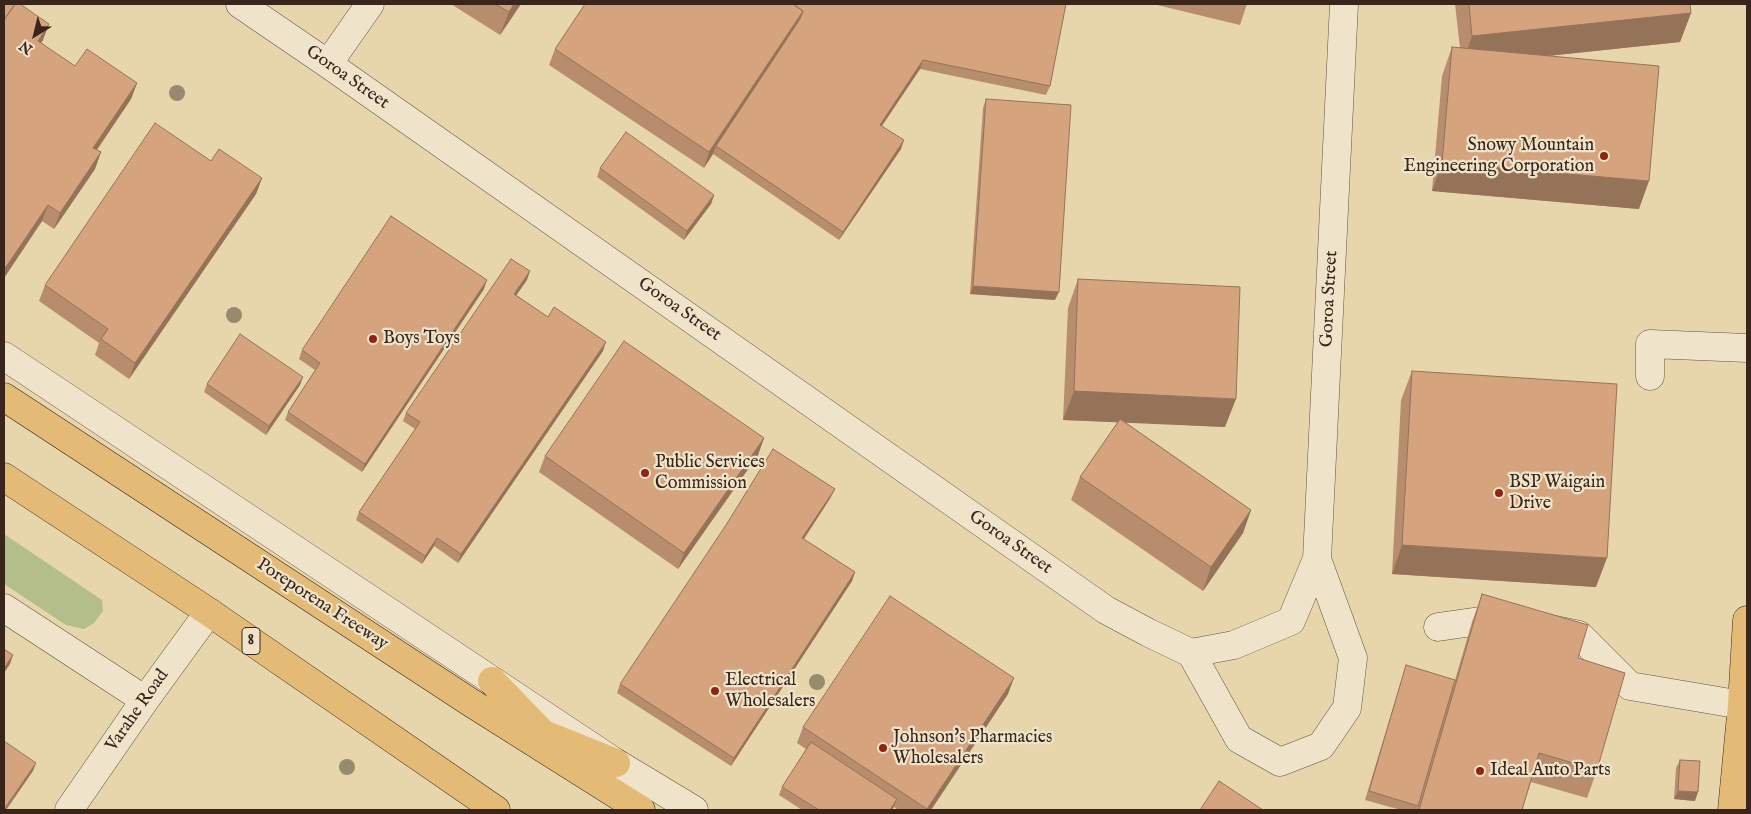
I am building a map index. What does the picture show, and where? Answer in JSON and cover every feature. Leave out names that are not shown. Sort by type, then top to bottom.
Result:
[{"type":"highway","name":"Poreporena Freeway","points":[[4,397],[473,704],[642,810]]},
{"type":"highway","name":"8","points":[[4,478],[209,612],[496,810]]},
{"type":"highway","points":[[1732,810],[1742,704],[1747,620]]},
{"type":"highway","points":[[492,681],[540,732],[646,810]]},
{"type":"highway","points":[[473,704],[616,763]]},
{"type":"street","name":"Goroa Street","points":[[240,4],[1106,610],[1149,634],[1191,653],[1234,645],[1290,621],[1317,559],[1344,4]]},
{"type":"street","points":[[328,64],[370,4]]},
{"type":"street","points":[[1650,376],[1650,344],[1747,348]]},
{"type":"street","points":[[4,356],[616,763],[694,810]]},
{"type":"street","points":[[1191,653],[1239,739],[1280,762],[1321,746],[1347,708],[1353,658],[1317,559]]},
{"type":"street","points":[[4,608],[145,700]]},
{"type":"street","name":"Varahe Road","points":[[69,810],[209,612]]},
{"type":"street","points":[[1438,627],[1494,619],[1579,635],[1630,686],[1742,704]]},
{"type":"green space","points":[[4,534],[102,600],[103,611],[94,623],[84,629],[66,625],[4,584]]},
{"type":"building","points":[[4,4],[15,4],[4,20]]},
{"type":"building","points":[[15,4],[20,4],[49,24],[38,41],[75,66],[87,49],[137,83],[93,148],[101,152],[60,213],[48,205],[6,267],[4,266],[4,20]]},
{"type":"building","points":[[495,4],[514,4],[509,12]]},
{"type":"building","points":[[585,4],[793,4],[803,11],[709,152],[555,49]]},
{"type":"building","points":[[793,4],[1066,4],[1050,86],[923,60],[880,125],[904,140],[843,232],[716,146],[800,19],[803,11]]},
{"type":"building","points":[[1469,4],[1690,4],[1691,13],[1472,36]]},
{"type":"building","points":[[1452,47],[1659,66],[1649,181],[1442,163]]},
{"type":"building","points":[[986,99],[1071,105],[1059,292],[973,286]]},
{"type":"building","points":[[155,123],[211,161],[219,149],[262,178],[135,363],[101,339],[108,329],[45,285]]},
{"type":"building","points":[[626,132],[714,195],[687,231],[600,168]]},
{"type":"building","points":[[391,216],[487,280],[365,464],[288,412],[320,363],[302,350]]},
{"type":"building","points":[[511,259],[530,271],[514,294],[548,317],[554,307],[606,342],[461,554],[437,538],[425,556],[359,512],[420,422],[406,413]]},
{"type":"building","points":[[1078,279],[1240,287],[1236,399],[1074,391]]},
{"type":"building","points":[[240,334],[303,377],[269,426],[207,384]]},
{"type":"building","points":[[624,341],[764,438],[684,553],[545,456]]},
{"type":"building","name":"BSP Waigain Drive","points":[[1412,371],[1617,384],[1607,558],[1402,545]]},
{"type":"building","points":[[1120,419],[1251,510],[1211,567],[1080,477]]},
{"type":"building","points":[[773,449],[835,489],[802,538],[855,572],[734,758],[620,684],[726,525]]},
{"type":"building","points":[[1482,594],[1588,625],[1578,658],[1625,673],[1597,770],[1539,753],[1522,810],[1419,810]]},
{"type":"building","points":[[890,596],[1014,678],[927,809],[803,727]]},
{"type":"building","points":[[4,649],[13,655],[4,668]]},
{"type":"building","points":[[1406,665],[1455,680],[1418,806],[1369,791]]},
{"type":"building","points":[[4,741],[36,763],[4,809]]},
{"type":"building","points":[[811,742],[897,799],[890,810],[819,810],[782,787]]},
{"type":"building","points":[[1680,760],[1700,761],[1698,792],[1678,791]]},
{"type":"building","points":[[1219,781],[1263,810],[1200,810]]},
{"type":"place","name":"Snowy Mountain Engineering Corporation","points":[[1604,156]]},
{"type":"place","name":"Boys Toys","points":[[373,339]]},
{"type":"place","name":"Public Services Commission","points":[[645,473]]},
{"type":"place","name":"BSP Waigain Drive","points":[[1499,493]]},
{"type":"place","name":"Electrical Wholesalers","points":[[715,691]]},
{"type":"place","name":"Johnson's Pharmacies Wholesalers","points":[[883,748]]},
{"type":"place","name":"Ideal Auto Parts","points":[[1480,771]]}]
